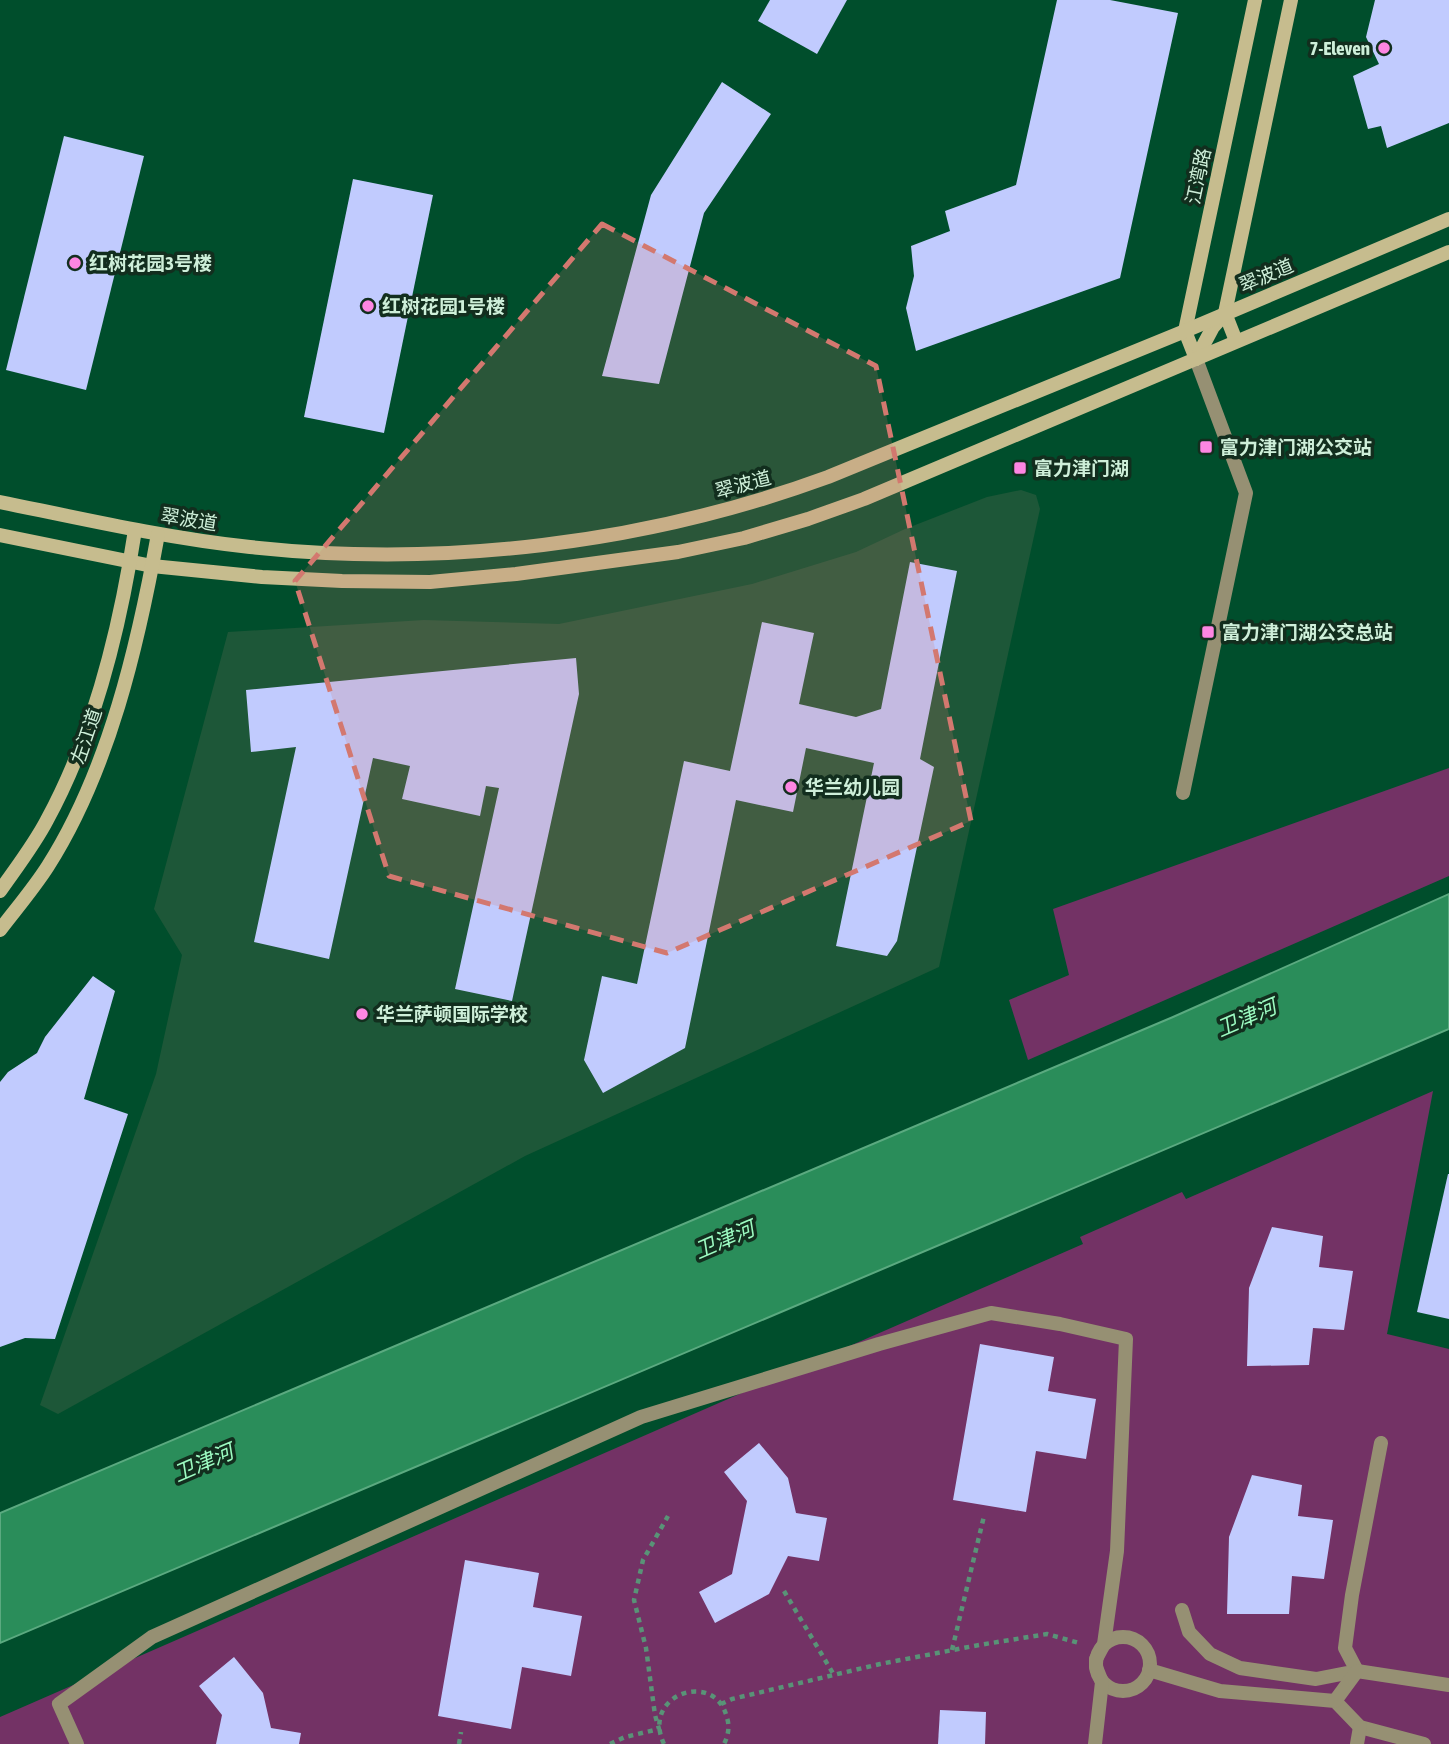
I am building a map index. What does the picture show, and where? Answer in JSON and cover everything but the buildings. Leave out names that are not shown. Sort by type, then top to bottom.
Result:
[{"type":"street","name":"江湾路","points":[[1185,331],[1255,0]]},
{"type":"street","points":[[1196,359],[1213,327],[1225,313],[1291,0]]},
{"type":"street","name":"翠波道","points":[[0,502],[158,534],[253,547],[359,554],[417,554],[514,548],[595,538],[647,528],[770,498],[1185,331],[1449,219]]},
{"type":"street","points":[[0,535],[152,566],[342,582],[430,582],[516,574],[678,552],[744,538],[864,499],[1449,252]]},
{"type":"street","points":[[1225,313],[1236,341]]},
{"type":"street","points":[[1185,331],[1196,359]]},
{"type":"street","name":"左江道","points":[[0,891],[47,821],[66,783],[102,681],[135,530]]},
{"type":"street","name":"左江道","points":[[0,930],[48,866],[84,797],[129,666],[143,615],[158,534]]},
{"type":"lane","points":[[1183,793],[1246,493],[1196,359]]},
{"type":"lane","points":[[77,1744],[60,1704],[152,1637],[641,1417],[878,1344],[991,1313],[1060,1324],[1126,1339],[1116,1551],[1102,1648],[1096,1667],[1102,1682],[1096,1744]]},
{"type":"lane","points":[[1357,1671],[1346,1648],[1352,1595],[1381,1443]]},
{"type":"lane","points":[[1182,1610],[1189,1632],[1210,1654],[1240,1668],[1316,1679],[1357,1671],[1449,1685]]},
{"type":"lane","points":[[1102,1648],[1121,1637],[1138,1642],[1148,1657],[1149,1670],[1143,1682],[1127,1691],[1109,1688],[1102,1682]]},
{"type":"lane","points":[[1149,1670],[1220,1691],[1335,1701],[1360,1727],[1424,1744]]},
{"type":"lane","points":[[1335,1701],[1357,1671]]},
{"type":"lane","points":[[1357,1744],[1360,1727]]},
{"type":"path","points":[[664,1744],[655,1715],[646,1648],[634,1600],[643,1560],[668,1516]]},
{"type":"path","points":[[952,1650],[984,1516]]},
{"type":"path","points":[[783,1591],[834,1675]]},
{"type":"path","points":[[721,1704],[732,1699],[834,1675],[952,1650],[1047,1634],[1102,1648]]},
{"type":"path","points":[[659,1729],[663,1709],[671,1700],[691,1691],[703,1692],[721,1704],[727,1714],[729,1726],[724,1744]]},
{"type":"path","points":[[610,1744],[625,1737],[659,1729]]},
{"type":"path","points":[[459,1744],[460,1732]]},
{"type":"highlighted area","points":[[602,224],[876,366],[971,821],[667,953],[389,876],[295,581]]},
{"type":"shaded area","points":[[1021,490],[1036,495],[1040,509],[939,967],[525,1156],[58,1414],[40,1405],[156,1074],[182,955],[154,909],[228,632],[424,620],[559,624],[752,584],[856,552],[905,529],[987,497]]},
{"type":"shaded area","points":[[1449,768],[1449,876],[1028,1060],[1009,1000],[1069,975],[1053,909]]},
{"type":"shaded area","points":[[1433,1091],[1387,1334],[1449,1349],[1449,1744],[0,1744],[0,1717],[1083,1244],[1080,1237],[1182,1192],[1186,1199]]},
{"type":"water","name":"卫津河","points":[[1449,894],[1449,1029],[0,1643],[0,1513],[1173,1017]]},
{"type":"place","name":"7-Eleven","points":[[1384,48]]},
{"type":"place","name":"红树花园3号楼","points":[[75,263]]},
{"type":"place","name":"红树花园1号楼","points":[[368,306]]},
{"type":"place","name":"富力津门湖公交站","points":[[1206,447]]},
{"type":"place","name":"富力津门湖","points":[[1020,468]]},
{"type":"place","name":"富力津门湖公交总站","points":[[1208,632]]},
{"type":"place","name":"华兰幼儿园","points":[[791,787]]},
{"type":"place","name":"华兰萨顿国际学校","points":[[362,1014]]}]
